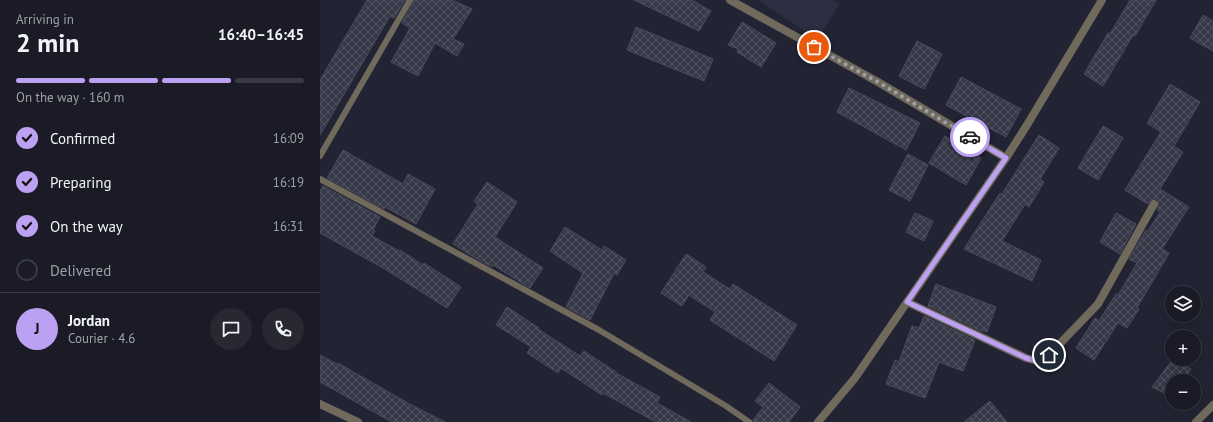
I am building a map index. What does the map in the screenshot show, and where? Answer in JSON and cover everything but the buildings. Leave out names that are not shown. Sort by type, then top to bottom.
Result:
[{"type":"street","points":[[730,0],[739,2],[1006,158]]},
{"type":"street","points":[[818,422],[855,378],[1006,158],[1102,0]]},
{"type":"street","points":[[907,302],[1026,358],[1037,361],[1049,355],[1098,304],[1154,204]]},
{"type":"street","points":[[320,404],[358,422]]},
{"type":"street","points":[[1196,422],[1213,405]]},
{"type":"lane","points":[[320,156],[410,0]]},
{"type":"lane","points":[[320,179],[599,330],[726,406],[749,422]]},
{"type":"shaded area","points":[[758,0],[832,0],[840,4],[817,39]]},
{"type":"way so far","points":[[814,47],[878,82],[970,137]]},
{"type":"route","points":[[970,137],[1006,158],[907,302],[1026,358],[1037,361],[1049,355]]}]
